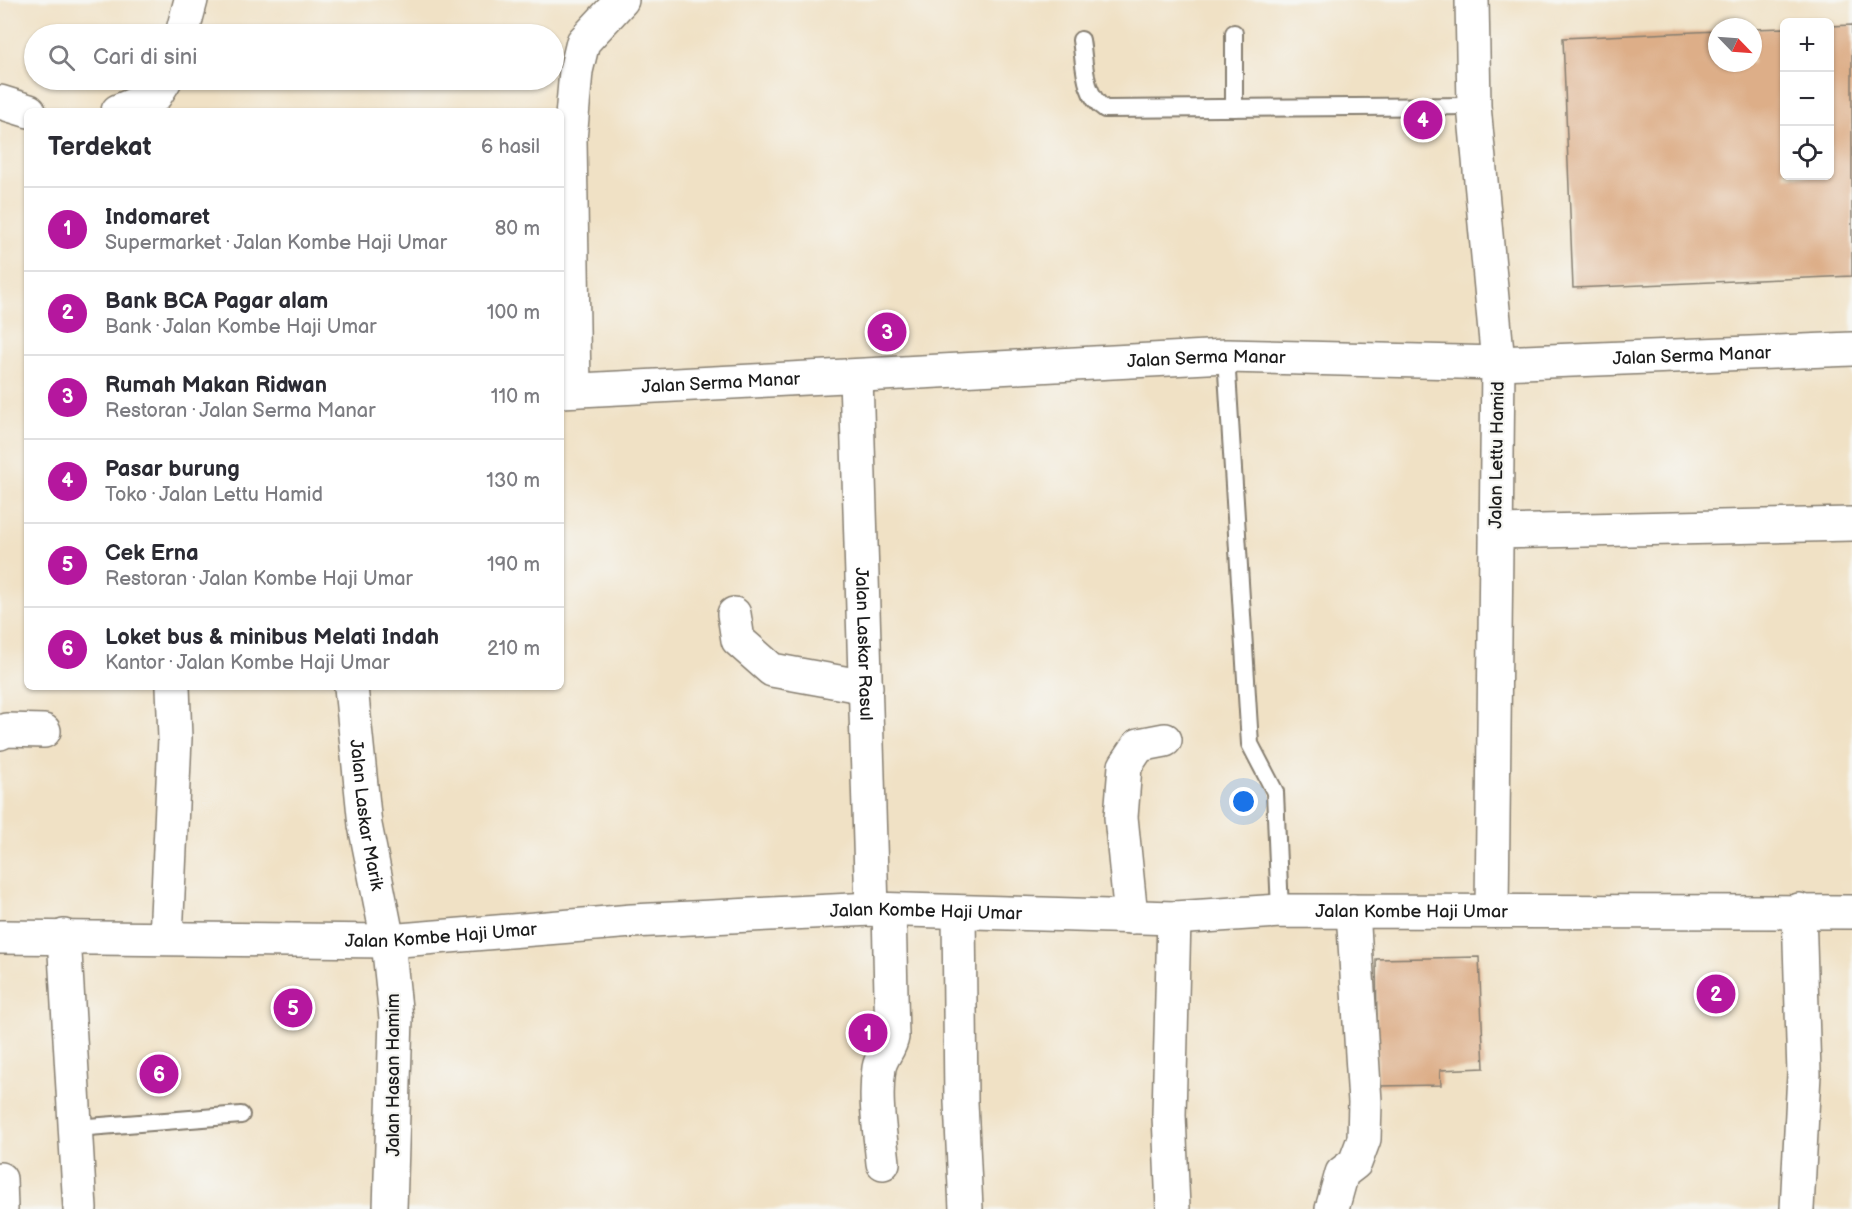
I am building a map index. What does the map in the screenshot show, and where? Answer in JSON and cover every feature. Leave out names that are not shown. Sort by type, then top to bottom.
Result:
[{"type":"street","points":[[185,24],[191,0]]},
{"type":"street","points":[[567,390],[566,126],[583,42],[622,0]]},
{"type":"street","name":"Jalan Lettu Hamid","points":[[1472,0],[1474,106],[1498,363],[1492,911]]},
{"type":"street","points":[[125,108],[155,96],[159,90]]},
{"type":"street","points":[[0,102],[24,109]]},
{"type":"street","name":"Jalan Serma Manar","points":[[567,390],[856,377],[1226,356],[1498,363],[1852,349]]},
{"type":"street","name":"Jalan Laskar Rasul","points":[[856,377],[866,687],[892,1037],[890,1049],[880,1064],[877,1102],[883,1162]]},
{"type":"street","points":[[1496,532],[1852,524]]},
{"type":"street","points":[[734,614],[738,640],[772,670],[866,687]]},
{"type":"street","points":[[166,938],[175,738],[173,690]]},
{"type":"street","name":"Jalan Laskar Marik","points":[[351,690],[365,825],[388,941]]},
{"type":"street","points":[[0,733],[6,730],[44,731]]},
{"type":"street","points":[[1131,917],[1121,817],[1125,766],[1138,745],[1165,740]]},
{"type":"street","name":"Jalan Kombe Haji Umar","points":[[0,937],[388,941],[632,921],[881,910],[1174,918],[1280,911],[1799,910],[1852,912]]},
{"type":"street","points":[[1797,1209],[1804,1074],[1799,910]]},
{"type":"street","points":[[1332,1209],[1342,1173],[1354,1163],[1364,1140],[1365,1102],[1353,911]]},
{"type":"street","points":[[959,913],[961,1102],[966,1209]]},
{"type":"street","points":[[1173,1209],[1170,1115],[1174,918]]},
{"type":"street","points":[[64,936],[80,1209]]},
{"type":"street","name":"Jalan Hasan Hamim","points":[[388,941],[396,1018],[390,1209]]},
{"type":"street","points":[[0,1179],[1,1209]]},
{"type":"lane","points":[[1234,33],[1234,108]]},
{"type":"lane","points":[[1081,40],[1089,92],[1095,102],[1105,109],[1474,106]]},
{"type":"lane","points":[[1226,356],[1250,744],[1275,792],[1280,911]]},
{"type":"lane","points":[[76,1128],[241,1115]]},
{"type":"building","points":[[1852,25],[1852,276],[1573,288],[1563,38],[1708,31],[1708,72],[1762,72],[1762,29],[1780,28],[1780,180],[1834,180],[1834,26]]},
{"type":"building","points":[[1479,957],[1484,1068],[1440,1070],[1441,1085],[1378,1086],[1376,959]]},
{"type":"place","name":"Pasar burung","points":[[1423,120]]},
{"type":"place","name":"Rumah Makan Ridwan","points":[[887,332]]},
{"type":"place","name":"Bank BCA Pagar alam","points":[[1716,994]]},
{"type":"place","name":"Cek Erna","points":[[293,1008]]},
{"type":"place","name":"Indomaret","points":[[868,1033]]},
{"type":"place","name":"Loket bus & minibus Melati Indah","points":[[159,1074]]}]
